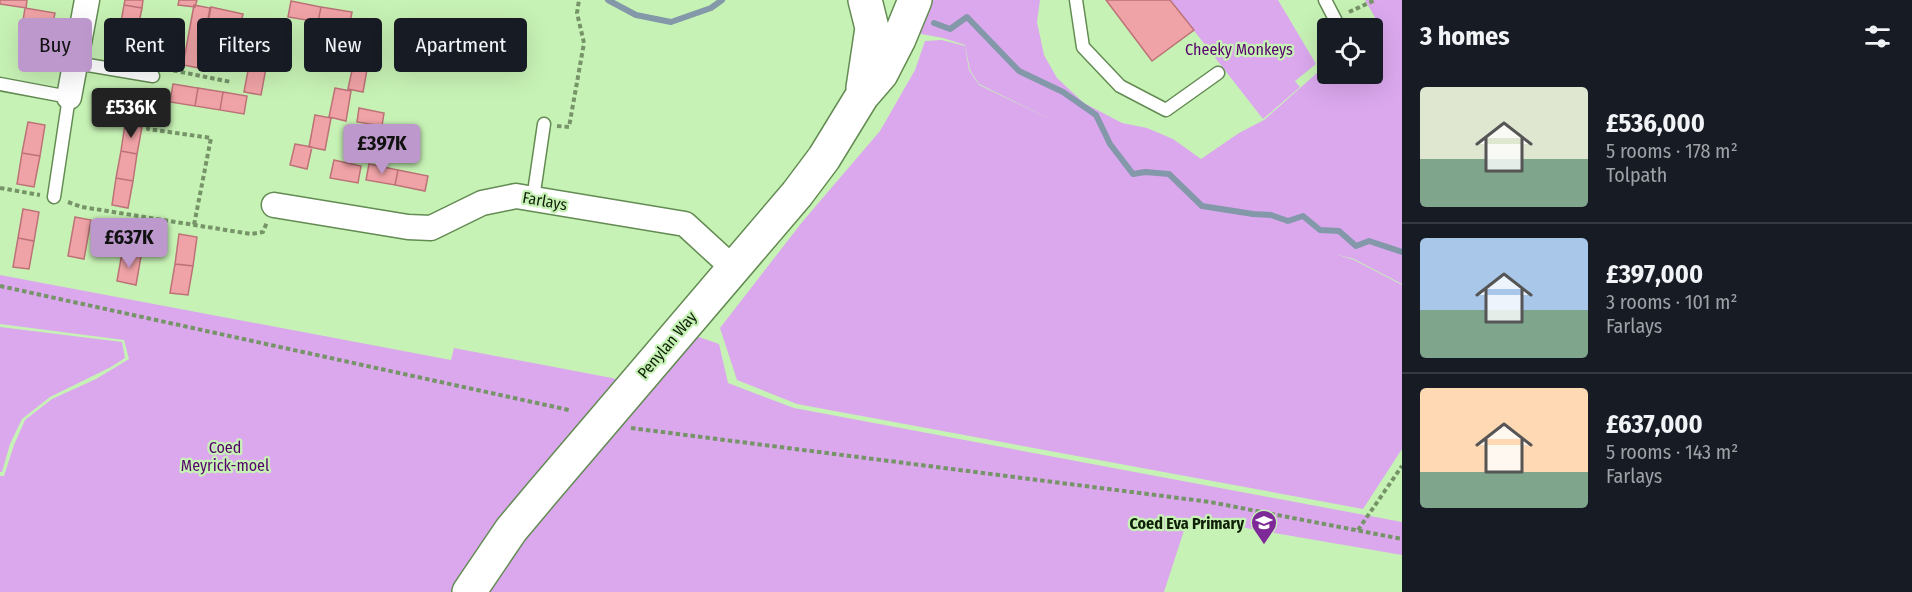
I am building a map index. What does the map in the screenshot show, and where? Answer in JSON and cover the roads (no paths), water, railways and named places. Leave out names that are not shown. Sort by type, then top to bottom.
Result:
[{"type":"street","points":[[84,18],[87,0]]},
{"type":"street","name":"Penylan Way","points":[[862,96],[872,28],[865,0]]},
{"type":"street","name":"Penylan Way","points":[[470,592],[511,530],[529,508],[797,194],[824,158],[862,96],[881,74],[915,0]]},
{"type":"street","points":[[69,97],[74,72]]},
{"type":"street","name":"Farlays","points":[[274,205],[408,227],[431,228],[482,203],[516,196],[685,224],[733,268]]},
{"type":"lane","points":[[1076,0],[1083,47],[1120,86],[1166,110],[1218,73]]},
{"type":"lane","points":[[1325,0],[1334,18]]},
{"type":"lane","points":[[92,66],[153,76]]},
{"type":"lane","points":[[0,84],[69,97],[54,197]]},
{"type":"lane","points":[[533,199],[544,124]]},
{"type":"waterway","points":[[608,0],[636,15],[671,22],[711,8],[722,0]]},
{"type":"waterway","points":[[934,23],[950,29],[967,17],[1019,71],[1063,92],[1096,115],[1110,144],[1133,174],[1145,172],[1169,174],[1202,206],[1271,215],[1288,221],[1303,216],[1320,230],[1339,231],[1356,246],[1369,241],[1402,252]]},
{"type":"place","name":"Coed Eva Primary","points":[[1264,546]]},
{"type":"park label","name":"Cheeky Monkeys","points":[[1239,49]]},
{"type":"park label","name":"Coed Meyrick-moel","points":[[225,456]]}]
